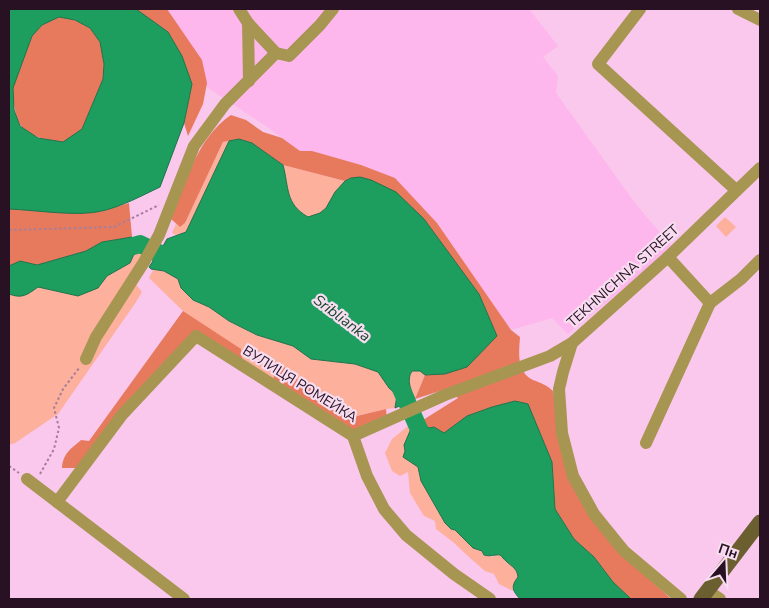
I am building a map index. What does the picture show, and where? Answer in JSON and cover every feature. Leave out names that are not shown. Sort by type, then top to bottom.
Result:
[{"type":"main road","points":[[710,596],[760,522]]},
{"type":"street","points":[[239,9],[248,23],[276,53],[289,56],[333,9]]},
{"type":"street","points":[[640,9],[598,64],[736,190]]},
{"type":"street","points":[[738,9],[760,20]]},
{"type":"street","points":[[248,23],[249,80]]},
{"type":"street","points":[[86,359],[96,337],[159,235],[194,146],[225,104],[276,53]]},
{"type":"street","name":"TEKHNICHNA STREET","points":[[681,599],[624,551],[594,514],[573,476],[562,432],[559,389],[572,343],[668,257],[760,168]]},
{"type":"street","points":[[668,257],[710,303]]},
{"type":"street","points":[[646,443],[710,303],[741,279],[760,260]]},
{"type":"street","name":"ВУЛИЦЯ РОМЕЙКА","points":[[57,502],[122,415],[196,336],[353,436],[367,476],[384,509],[406,535],[454,574],[490,599]]},
{"type":"street","points":[[353,436],[445,395],[550,356],[572,343]]},
{"type":"street","points":[[31,482],[184,599]]},
{"type":"path","points":[[9,230],[114,226],[174,198]]},
{"type":"path","points":[[31,482],[54,448],[59,428],[54,408],[63,389],[86,359]]},
{"type":"shaded area","points":[[136,9],[167,9],[202,60],[207,83],[203,104],[188,136],[184,123],[192,84],[168,32]]},
{"type":"shaded area","points":[[149,9],[529,9],[558,46],[543,57],[558,76],[556,93],[635,203],[673,248],[568,334],[552,318],[511,330],[437,223],[312,151],[300,151],[202,84]]},
{"type":"shaded area","points":[[59,17],[75,20],[90,28],[100,42],[104,64],[103,79],[82,129],[64,142],[47,140],[36,136],[22,127],[16,114],[13,96],[16,74],[34,32],[40,26]]},
{"type":"shaded area","points":[[231,115],[246,120],[263,132],[282,138],[300,151],[312,151],[361,165],[395,178],[437,223],[511,330],[520,337],[520,361],[524,372],[533,380],[553,391],[574,488],[642,572],[671,599],[631,599],[613,582],[594,557],[574,539],[555,509],[552,462],[527,404],[515,401],[492,407],[467,416],[444,433],[434,427],[429,428],[424,425],[423,420],[458,398],[446,389],[415,399],[425,375],[445,374],[497,336],[479,294],[424,219],[351,178],[345,181],[283,165],[252,143],[239,139],[223,142],[185,223],[180,227],[171,219],[201,148],[219,125]]},
{"type":"shaded area","points":[[229,141],[186,232],[176,235],[172,233],[176,224],[180,227],[185,223],[223,142]]},
{"type":"shaded area","points":[[283,165],[345,181],[323,211],[308,217],[292,201],[287,188]]},
{"type":"shaded area","points":[[129,203],[132,237],[102,242],[86,251],[37,265],[20,261],[9,266],[9,209],[100,212]]},
{"type":"shaded area","points":[[725,217],[736,227],[726,237],[716,226]]},
{"type":"shaded area","points":[[142,249],[145,257],[130,277],[142,292],[136,302],[58,414],[15,443],[9,445],[9,294],[24,295],[38,287],[51,290],[98,288],[107,276],[130,263],[135,252]]},
{"type":"shaded area","points":[[153,270],[164,271],[178,279],[181,288],[193,300],[209,307],[229,321],[257,335],[293,346],[311,359],[355,364],[378,372],[389,388],[397,395],[395,408],[357,416],[325,398],[312,386],[301,384],[293,373],[278,363],[273,380],[242,360],[225,340],[183,311],[149,278]]},
{"type":"shaded area","points":[[183,311],[241,349],[242,360],[195,330],[76,468],[62,468],[68,452],[81,440],[89,441]]},
{"type":"shaded area","points":[[278,363],[293,373],[301,384],[312,386],[325,398],[357,416],[386,409],[387,419],[353,432],[273,380]]},
{"type":"shaded area","points":[[412,371],[420,371],[425,375],[415,399],[409,381]]},
{"type":"shaded area","points":[[408,426],[410,431],[409,462],[414,463],[418,467],[421,481],[445,523],[473,548],[492,557],[501,555],[515,569],[518,576],[513,586],[513,591],[499,584],[494,574],[485,571],[436,529],[435,521],[424,516],[410,493],[408,472],[400,476],[392,471],[385,453],[392,439]]},
{"type":"water","points":[[9,9],[136,9],[168,32],[182,56],[192,84],[184,123],[160,187],[117,206],[92,213],[9,209]],"holes":[[[59,17],[75,20],[90,28],[100,42],[104,64],[103,79],[82,129],[63,142],[38,138],[20,126],[14,110],[13,88],[32,36],[42,25]]]},
{"type":"water","points":[[239,139],[252,143],[283,165],[287,188],[292,201],[308,217],[320,213],[326,208],[335,192],[345,181],[351,178],[360,177],[371,180],[396,192],[424,219],[479,294],[497,336],[467,367],[445,374],[425,375],[420,371],[412,371],[409,381],[415,399],[395,408],[397,395],[389,388],[378,372],[355,364],[311,359],[293,346],[257,335],[229,321],[209,307],[193,300],[181,288],[178,279],[164,271],[151,269],[149,267],[158,247],[163,246],[167,239],[186,232],[229,141]]},
{"type":"water","points":[[132,237],[142,249],[135,252],[130,263],[107,276],[98,288],[78,296],[38,287],[24,295],[9,294],[9,266],[20,261],[37,265],[86,251],[102,242]]},
{"type":"water","points":[[515,401],[528,404],[552,462],[555,509],[574,539],[594,557],[613,582],[631,599],[520,599],[513,589],[518,577],[515,570],[500,555],[484,555],[482,551],[473,548],[445,523],[421,481],[418,467],[403,457],[404,445],[412,423],[423,420],[429,428],[434,427],[444,433],[467,416]]},
{"type":"waterway","name":"Sriblianka","points":[[117,251],[140,244],[167,257]]},
{"type":"waterway","name":"Sriblianka","points":[[398,382],[422,436],[427,441]]}]
